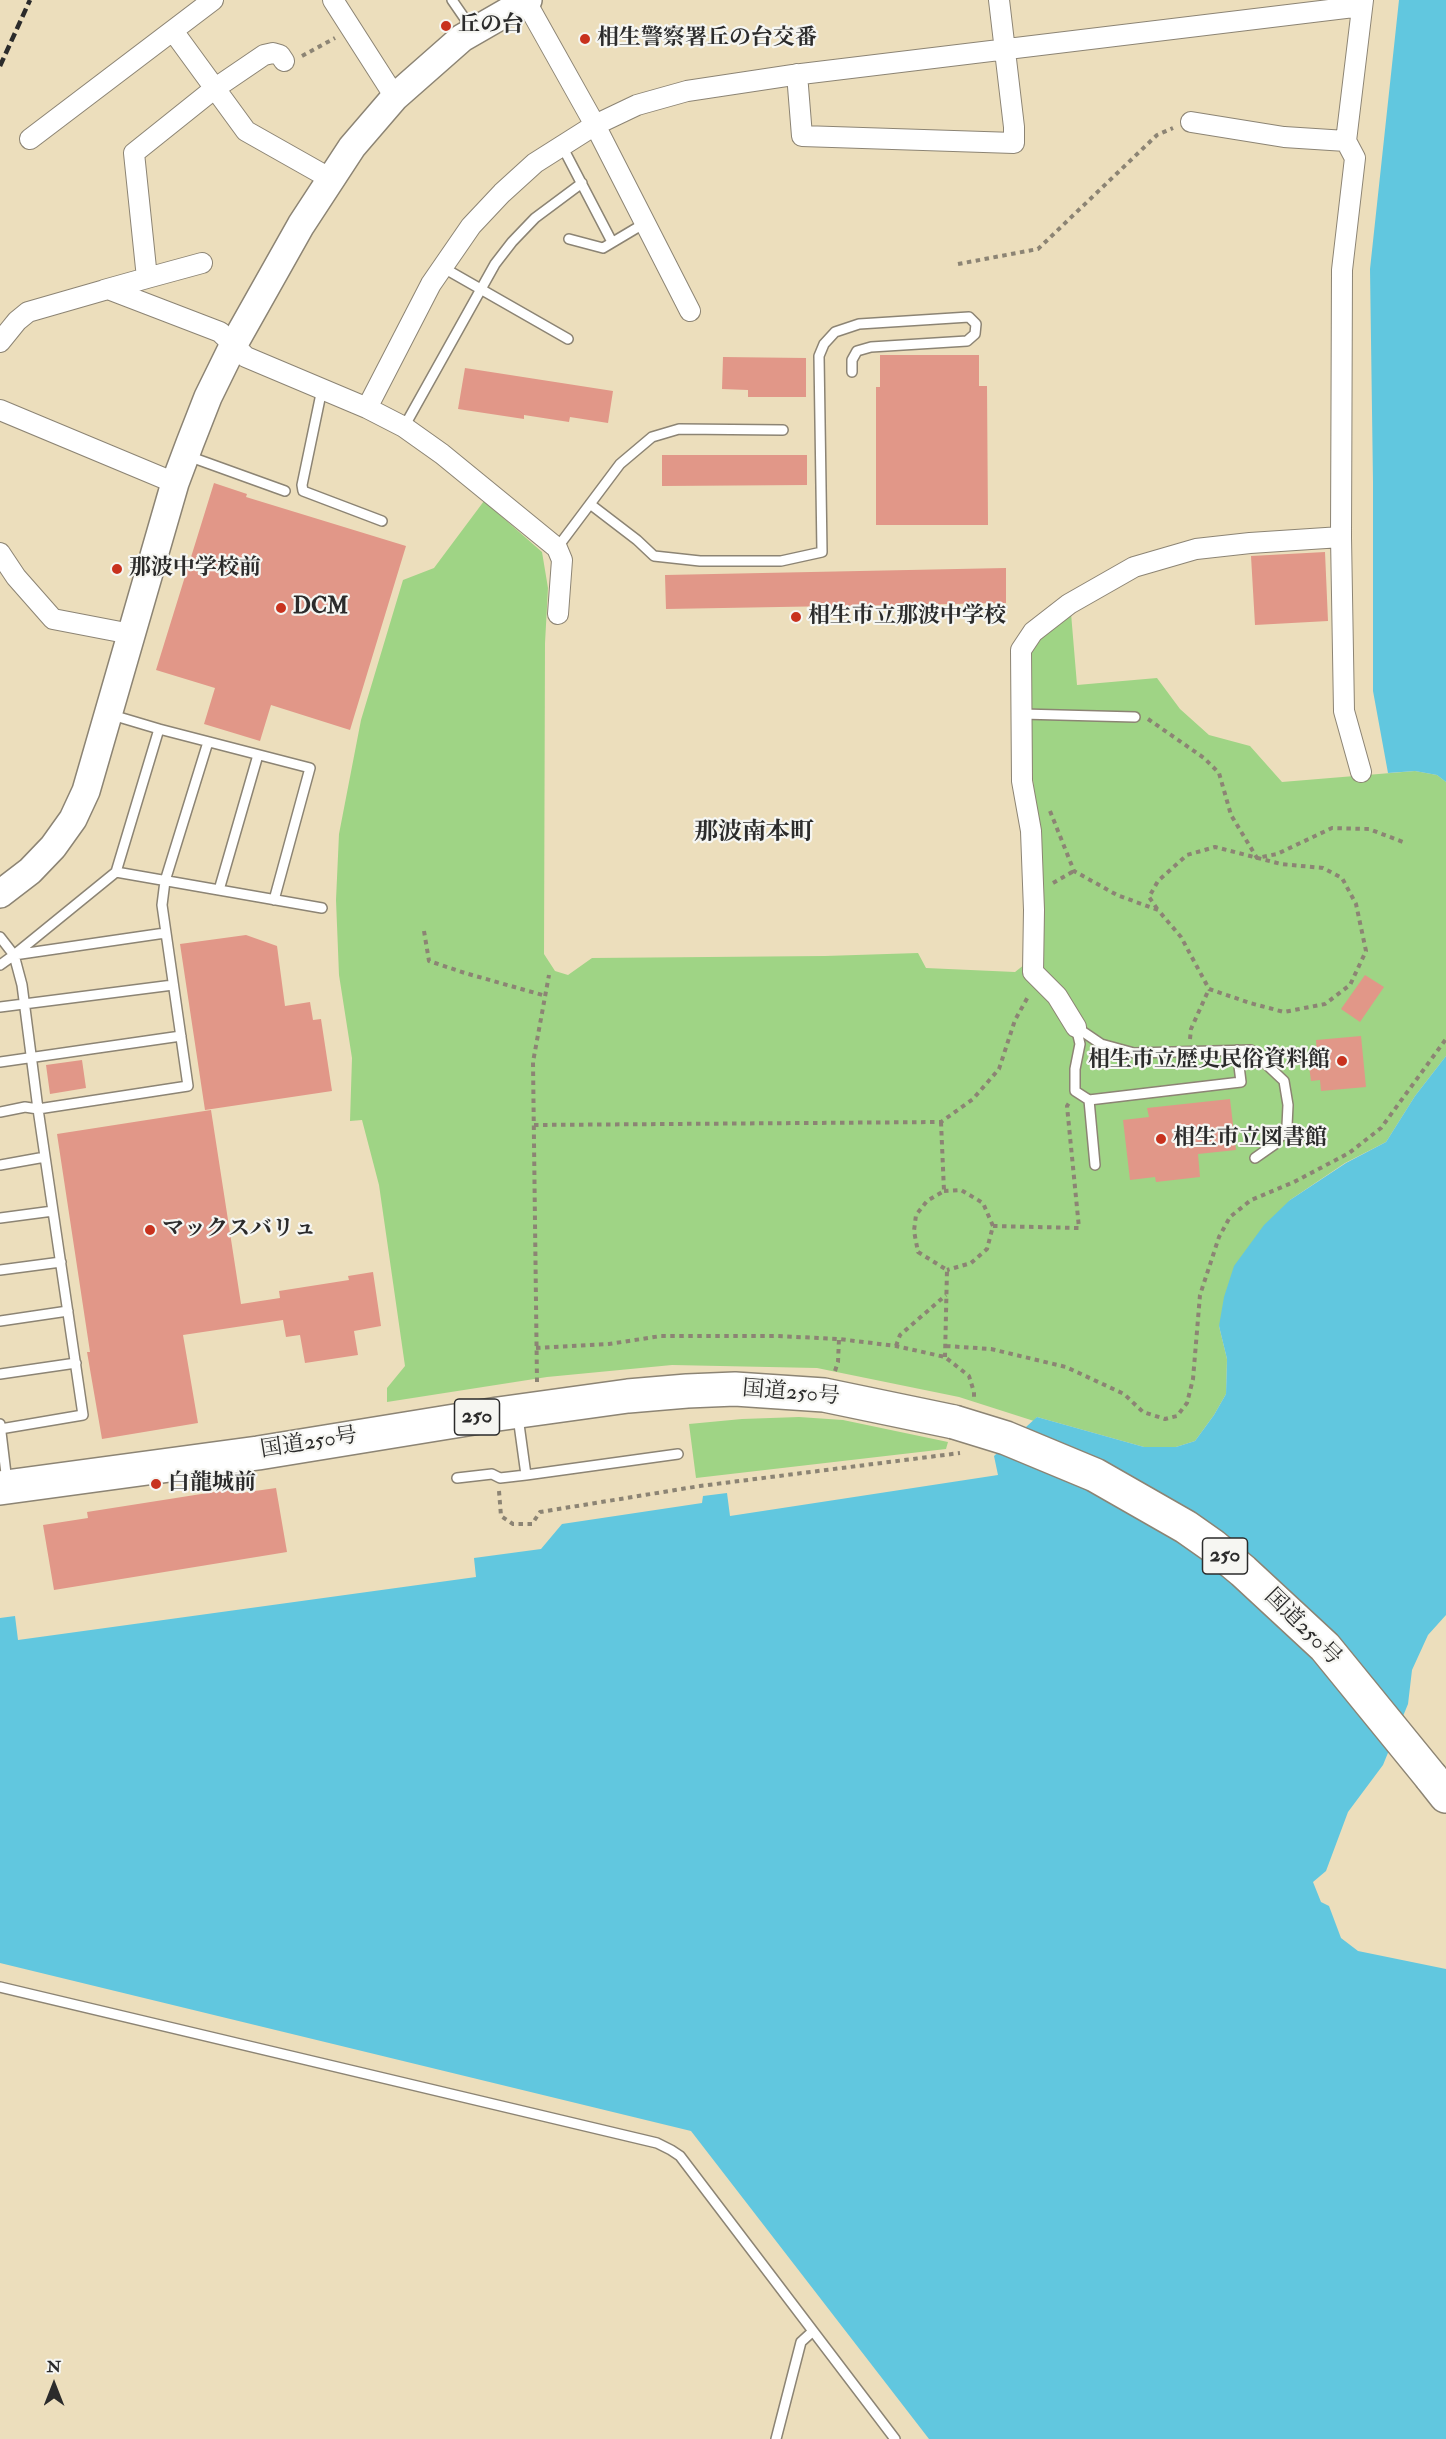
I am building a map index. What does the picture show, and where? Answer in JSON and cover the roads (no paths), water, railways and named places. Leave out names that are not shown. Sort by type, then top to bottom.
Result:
[{"type":"highway","name":"国道250号","points":[[4,1488],[258,1453],[628,1396],[735,1389],[824,1395],[954,1422],[1006,1438],[1095,1475],[1186,1527],[1213,1546],[1260,1585],[1325,1647],[1439,1787]]},
{"type":"street","points":[[30,138],[213,0]]},
{"type":"street","points":[[333,0],[394,97]]},
{"type":"street","points":[[0,894],[30,871],[53,847],[73,819],[86,791],[175,483],[208,397],[234,344],[301,225],[367,127],[394,97],[438,58],[473,31],[526,0],[595,125],[690,311]]},
{"type":"street","points":[[797,74],[802,136],[1014,143],[999,0]]},
{"type":"street","points":[[367,408],[442,267],[471,225],[502,193],[561,145],[595,125],[638,105],[687,91],[797,74],[1363,3],[1346,141],[1355,158],[1342,270],[1341,537],[1344,711],[1361,772]]},
{"type":"street","points":[[173,31],[246,131],[260,141],[331,179]]},
{"type":"street","points":[[147,278],[134,153],[214,89],[264,56],[273,53],[284,61]]},
{"type":"street","points":[[1191,122],[1284,137],[1346,141]]},
{"type":"street","points":[[0,342],[17,321],[28,312],[202,263]]},
{"type":"street","points":[[103,290],[108,289],[220,332],[246,357],[367,408],[404,427],[442,454],[557,549],[562,560],[558,614]]},
{"type":"street","points":[[0,411],[175,483]]},
{"type":"street","points":[[1076,1027],[1057,996],[1033,972],[1034,910],[1031,831],[1022,781],[1022,650],[1033,632],[1069,604],[1134,567],[1196,549],[1341,537]]},
{"type":"street","points":[[0,553],[16,577],[53,619],[131,634]]},
{"type":"lane","points":[[452,0],[473,31]]},
{"type":"lane","points":[[561,145],[612,242]]},
{"type":"lane","points":[[404,427],[495,264],[534,218],[582,183]]},
{"type":"lane","points":[[569,239],[603,248],[645,223]]},
{"type":"lane","points":[[442,267],[568,339]]},
{"type":"lane","points":[[590,504],[654,556],[700,561],[781,561],[822,552],[819,356],[824,344],[835,332],[859,324],[969,317],[976,324],[975,334],[967,341],[871,347],[856,351],[852,360],[852,372]]},
{"type":"lane","points":[[322,390],[302,485],[303,491],[382,521]]},
{"type":"lane","points":[[557,549],[620,464],[652,436],[679,429],[783,430]]},
{"type":"lane","points":[[185,455],[285,491]]},
{"type":"lane","points":[[109,714],[310,768],[274,900]]},
{"type":"lane","points":[[1022,714],[1135,717]]},
{"type":"lane","points":[[0,965],[116,872],[159,729]]},
{"type":"lane","points":[[0,1112],[188,1086],[162,905],[165,881],[208,742]]},
{"type":"lane","points":[[219,890],[258,755]]},
{"type":"lane","points":[[116,872],[322,908]]},
{"type":"lane","points":[[14,955],[165,933]]},
{"type":"lane","points":[[0,937],[14,955],[19,969],[83,1415],[0,1429]]},
{"type":"lane","points":[[0,1007],[173,984]]},
{"type":"lane","points":[[1076,1027],[1101,1044],[1134,1053],[1251,1050],[1284,1081],[1288,1105],[1287,1126],[1275,1144],[1255,1158]]},
{"type":"lane","points":[[1076,1027],[1080,1044],[1075,1069],[1075,1091],[1089,1100],[1241,1082],[1237,1050]]},
{"type":"lane","points":[[0,1062],[181,1036]]},
{"type":"lane","points":[[1089,1100],[1095,1165]]},
{"type":"lane","points":[[0,1165],[45,1157]]},
{"type":"lane","points":[[0,1218],[53,1210]]},
{"type":"lane","points":[[0,1270],[61,1262]]},
{"type":"lane","points":[[0,1321],[68,1311]]},
{"type":"lane","points":[[0,1374],[76,1363]]},
{"type":"lane","points":[[518,1412],[526,1475]]},
{"type":"lane","points":[[0,1422],[4,1488]]},
{"type":"lane","points":[[457,1478],[492,1474],[500,1478],[678,1454]]},
{"type":"lane","points":[[0,1987],[657,2143],[680,2156],[895,2439]]},
{"type":"lane","points":[[776,2439],[801,2342],[812,2332]]},
{"type":"water","points":[[1399,0],[1446,0],[1446,782],[1437,775],[1415,771],[1388,773],[1373,691],[1370,269]]},
{"type":"water","points":[[1446,1056],[1446,1615],[1428,1635],[1412,1670],[1408,1704],[1383,1765],[1348,1812],[1326,1871],[1313,1882],[1321,1902],[1329,1906],[1341,1938],[1358,1951],[1446,1969],[1446,2439],[929,2439],[691,2131],[0,1963],[0,1618],[15,1616],[18,1640],[476,1577],[474,1558],[541,1549],[562,1524],[702,1503],[703,1496],[727,1493],[730,1516],[998,1475],[994,1456],[1037,1417],[1144,1447],[1176,1447],[1195,1441],[1226,1394],[1227,1359],[1219,1326],[1224,1297],[1234,1266],[1264,1225],[1290,1200],[1346,1163],[1386,1142],[1415,1096]]},
{"type":"railway","points":[[0,66],[30,0]]},
{"type":"place","name":"丘の台","points":[[446,26]]},
{"type":"place","name":"相生警察署丘の台交番","points":[[585,39]]},
{"type":"place","name":"那波中学校前","points":[[117,569]]},
{"type":"place","name":"DCM","points":[[281,608]]},
{"type":"place","name":"相生市立那波中学校","points":[[796,617]]},
{"type":"place","name":"相生市立歴史民俗資料館","points":[[1342,1061]]},
{"type":"place","name":"相生市立図書館","points":[[1161,1139]]},
{"type":"place","name":"マックスバリュ","points":[[150,1230]]},
{"type":"place","name":"白龍城前","points":[[156,1484]]},
{"type":"district","name":"那波南本町","points":[[754,834]]}]
